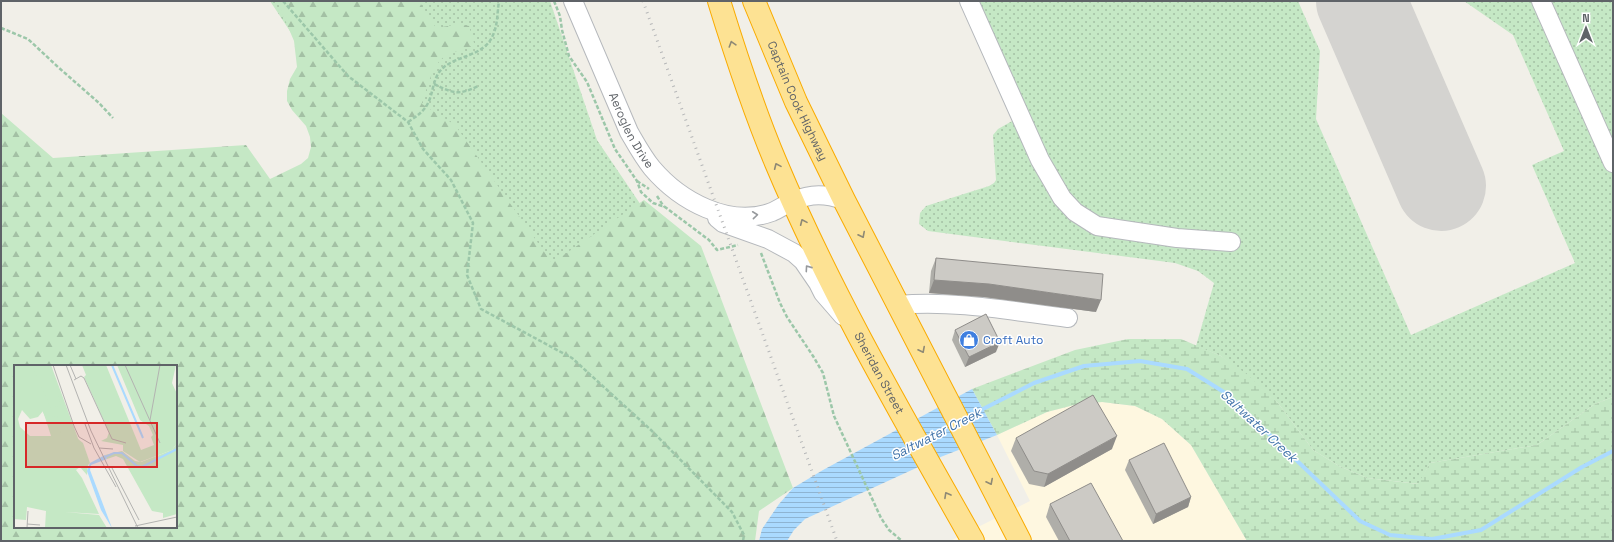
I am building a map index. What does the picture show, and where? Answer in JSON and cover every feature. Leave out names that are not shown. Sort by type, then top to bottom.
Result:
[{"type":"highway","points":[[719,1],[752,101],[776,163],[794,201]]},
{"type":"highway","name":"Captain Cook Highway","points":[[754,1],[796,102],[844,200]]},
{"type":"highway","points":[[844,200],[1020,541]]},
{"type":"highway","name":"Sheridan Street","points":[[794,201],[826,273],[857,333],[973,541]]},
{"type":"street","name":"Aeroglen Drive","points":[[572,1],[629,132],[652,168],[681,194],[720,214],[753,216],[772,212],[803,197],[822,194],[844,200]]},
{"type":"street","name":"Aeroglen Drive","points":[[579,1],[586,32]]},
{"type":"street","points":[[969,1],[1040,160],[1062,198],[1075,212],[1097,226],[1178,238],[1231,242]]},
{"type":"street","points":[[1541,1],[1613,164]]},
{"type":"street","name":"Aeroglen Drive","points":[[704,207],[723,223],[768,239],[794,253],[803,261],[823,293],[857,333]]},
{"type":"street","points":[[898,305],[924,302],[952,304],[1068,318]]},
{"type":"path","points":[[283,1],[348,76],[408,122],[423,149],[451,180],[473,223],[467,276],[481,308],[572,358],[651,430],[732,512],[744,535],[743,541]]},
{"type":"path","points":[[408,122],[417,116],[427,106],[434,84],[442,68],[485,46],[492,38],[496,26],[499,1]]},
{"type":"path","points":[[554,1],[560,16],[569,56],[587,82],[615,150],[636,181],[641,192],[653,203],[665,207]]},
{"type":"path","points":[[1,28],[28,38],[99,103],[113,118]]},
{"type":"path","points":[[434,84],[448,90],[462,93],[478,86]]},
{"type":"path","points":[[636,181],[648,188],[657,196],[665,207],[709,240],[718,250],[743,244]]},
{"type":"path","points":[[758,249],[761,252],[780,303],[787,317],[823,373],[834,416],[877,508],[889,530],[902,541]]},
{"type":"shaded area","points":[[1102,402],[1135,406],[1162,419],[1191,445],[1247,541],[950,541],[1030,501],[997,435],[1047,412],[1074,405]]},
{"type":"green space","points":[[270,1],[550,1],[597,140],[647,214],[531,307],[327,87]]},
{"type":"green space","points":[[277,1],[419,1],[436,28],[460,24],[469,26],[474,43],[468,48],[445,56],[440,60],[430,78],[422,104],[455,125],[552,263],[644,200],[701,246],[793,488],[759,511],[755,541],[1,541],[1,113],[53,158],[246,145],[270,179],[301,164],[308,158],[311,147],[310,137],[306,126],[292,110],[287,101],[287,91],[290,79],[297,67],[294,41]]},
{"type":"green space","points":[[969,1],[1298,1],[1320,51],[1316,119],[1411,335],[1575,263],[1532,165],[1564,151],[1513,35],[1464,1],[1613,1],[1613,397],[1595,404],[1537,445],[1430,463],[1419,484],[1367,478],[1339,466],[1313,450],[1278,403],[1221,356],[1196,346],[1214,283],[1198,271],[1175,263],[928,231],[919,224],[920,213],[926,206],[989,186],[994,183],[996,180],[993,135],[998,129],[1021,116]]},
{"type":"green space","points":[[1128,339],[1181,339],[1221,356],[1248,375],[1278,403],[1313,450],[1339,466],[1367,478],[1418,484],[1430,463],[1537,445],[1595,404],[1613,397],[1613,541],[1247,541],[1191,445],[1162,419],[1135,406],[1102,402],[1074,405],[1047,412],[997,435],[972,389],[1075,350]]},
{"type":"water","points":[[972,389],[997,435],[938,458],[805,519],[794,530],[787,541],[759,541],[762,529],[779,504],[793,488],[823,470]]},
{"type":"building","points":[[936,258],[1103,274],[1101,300],[989,284],[934,280]]},
{"type":"building","points":[[986,314],[1000,342],[969,357],[955,330]]},
{"type":"building","points":[[1093,395],[1117,436],[1048,474],[1034,471],[1016,438]]},
{"type":"building","points":[[1164,443],[1191,497],[1156,514],[1129,460]]},
{"type":"building","points":[[1091,483],[1123,541],[1070,541],[1050,504]]},
{"type":"waterway","name":"Saltwater Creek","points":[[979,411],[1034,383],[1084,366],[1140,361],[1187,369],[1227,394],[1360,521],[1390,535],[1432,539],[1481,530],[1582,467],[1613,451]]},
{"type":"runway","points":[[1361,1],[1441,186]]},
{"type":"railway","points":[[643,1],[837,541]]},
{"type":"place","name":"Croft Auto","points":[[969,340]]}]
